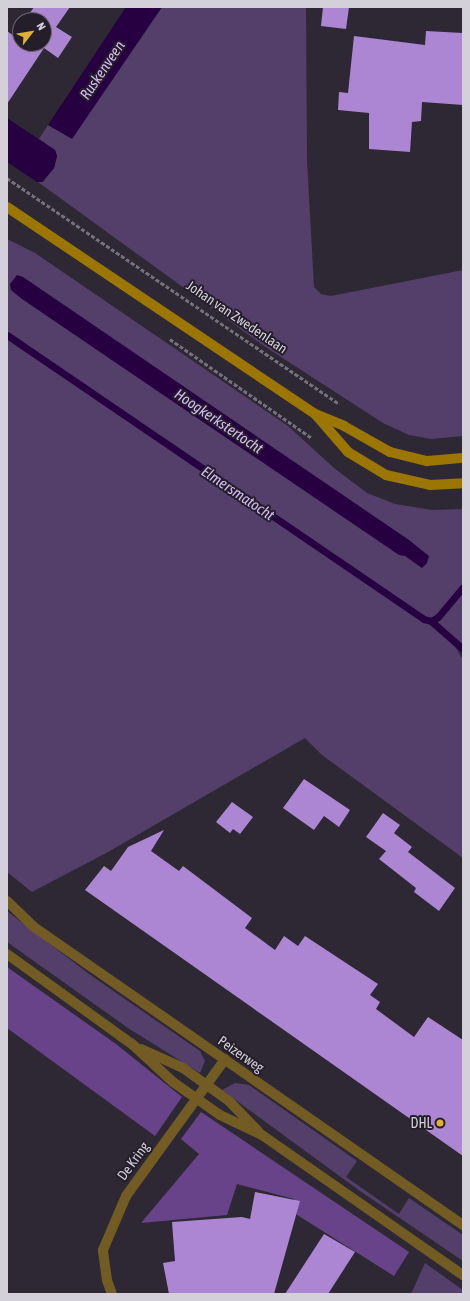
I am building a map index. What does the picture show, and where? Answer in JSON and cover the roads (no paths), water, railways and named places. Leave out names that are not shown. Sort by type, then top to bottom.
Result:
[{"type":"main road","points":[[7,207],[315,414],[344,426],[373,445],[402,456],[427,460],[463,458]]},
{"type":"main road","points":[[315,414],[348,452],[386,475],[430,485],[463,483]]},
{"type":"street","name":"Peizerweg","points":[[7,901],[34,926],[463,1225]]},
{"type":"street","points":[[7,954],[132,1044],[173,1082],[220,1115],[262,1135],[463,1275]]},
{"type":"street","points":[[132,1044],[182,1068],[230,1101],[262,1135]]},
{"type":"street","name":"De Kring","points":[[112,1294],[107,1280],[103,1250],[126,1196],[225,1059]]},
{"type":"water","name":"Ruskenveen","points":[[126,7],[162,7],[72,139],[48,125]]},
{"type":"water","points":[[7,118],[55,150],[57,156],[54,168],[42,182],[37,182],[7,162]]},
{"type":"water","name":"Hoogkerkstertocht","points":[[17,275],[23,277],[409,540],[429,556],[427,563],[422,568],[405,556],[399,555],[22,299],[11,290],[10,284]]},
{"type":"waterway","name":"Elmersmatocht","points":[[7,335],[424,619],[431,621],[438,617],[463,587]]},
{"type":"waterway","points":[[431,621],[463,649]]},
{"type":"place","name":"DHL","points":[[440,1123]]}]
